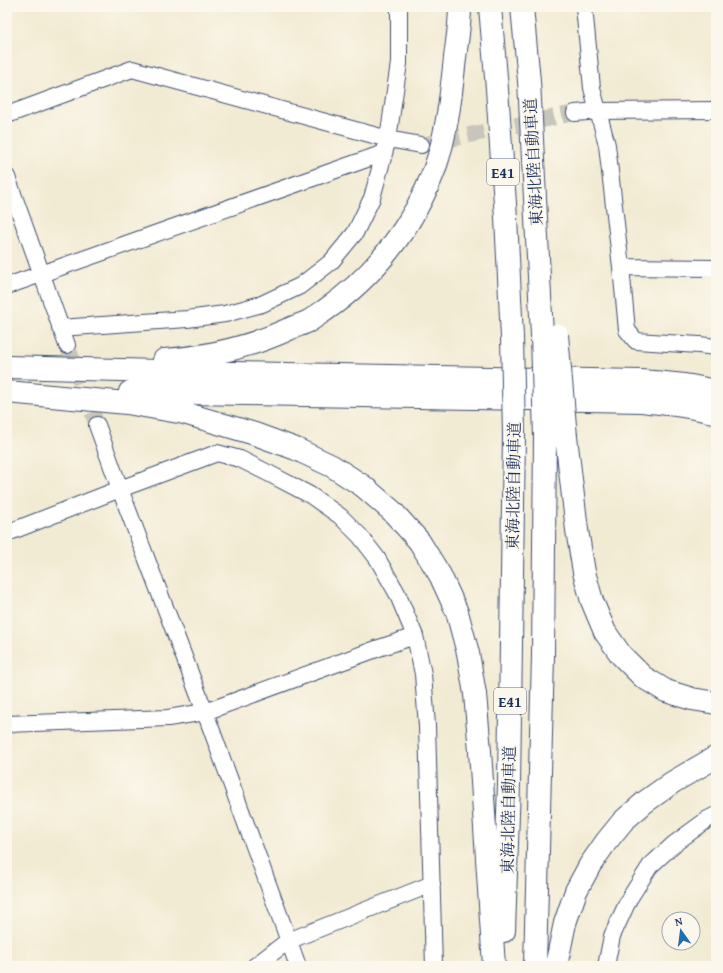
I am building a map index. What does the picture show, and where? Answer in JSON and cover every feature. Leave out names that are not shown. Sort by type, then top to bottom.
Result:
[{"type":"highway","points":[[7,367],[117,364],[171,360],[208,355],[243,347],[309,321],[340,300],[370,272],[396,240],[418,206],[435,167],[445,129],[453,75],[460,7]]},
{"type":"highway","name":"東海北陸自動車道","points":[[490,7],[506,218],[512,337],[514,435],[509,776],[503,966]]},
{"type":"highway","name":"東海北陸自動車道","points":[[522,7],[550,335],[545,438],[542,664],[535,966]]},
{"type":"highway","points":[[550,335],[566,437],[577,530],[584,572],[592,601],[605,632],[621,655],[643,677],[666,691],[692,699],[716,703]]},
{"type":"highway","points":[[7,367],[234,374],[640,381],[674,383],[709,389],[716,392]]},
{"type":"highway","points":[[7,391],[642,401],[676,405],[710,411],[716,414]]},
{"type":"highway","points":[[7,391],[134,404],[184,413],[255,434],[296,449],[332,466],[363,486],[392,511],[419,541],[440,575],[457,612],[468,653],[475,694],[480,750],[494,966]]},
{"type":"highway","points":[[556,966],[565,923],[576,891],[590,865],[606,842],[623,821],[645,802],[673,782],[716,757]]},
{"type":"street","points":[[60,328],[187,319],[225,314],[262,304],[300,286],[331,262],[355,233],[372,198],[386,146],[399,63],[399,7]]},
{"type":"street","points":[[584,7],[592,88],[607,145],[627,330],[636,341],[716,347]]},
{"type":"street","points":[[7,115],[132,69],[386,146],[420,145]]},
{"type":"street","points":[[575,113],[598,111],[716,110]]},
{"type":"street","points":[[7,286],[386,146]]},
{"type":"street","points":[[7,177],[67,345]]},
{"type":"street","points":[[621,267],[716,268]]},
{"type":"street","points":[[97,425],[205,712],[298,966]]},
{"type":"street","points":[[7,533],[217,453],[240,459],[310,495],[340,516],[360,536],[377,558],[397,593],[415,636],[424,674],[427,726],[434,966]]},
{"type":"street","points":[[7,724],[168,718],[205,712],[378,648],[415,636]]},
{"type":"street","points":[[606,966],[612,936],[629,899],[650,866],[674,844],[708,819],[716,815]]},
{"type":"street","points":[[255,966],[288,940],[432,884]]},
{"type":"tunnel","points":[[421,145],[575,113]]},
{"type":"tunnel","points":[[67,345],[97,425]]}]
